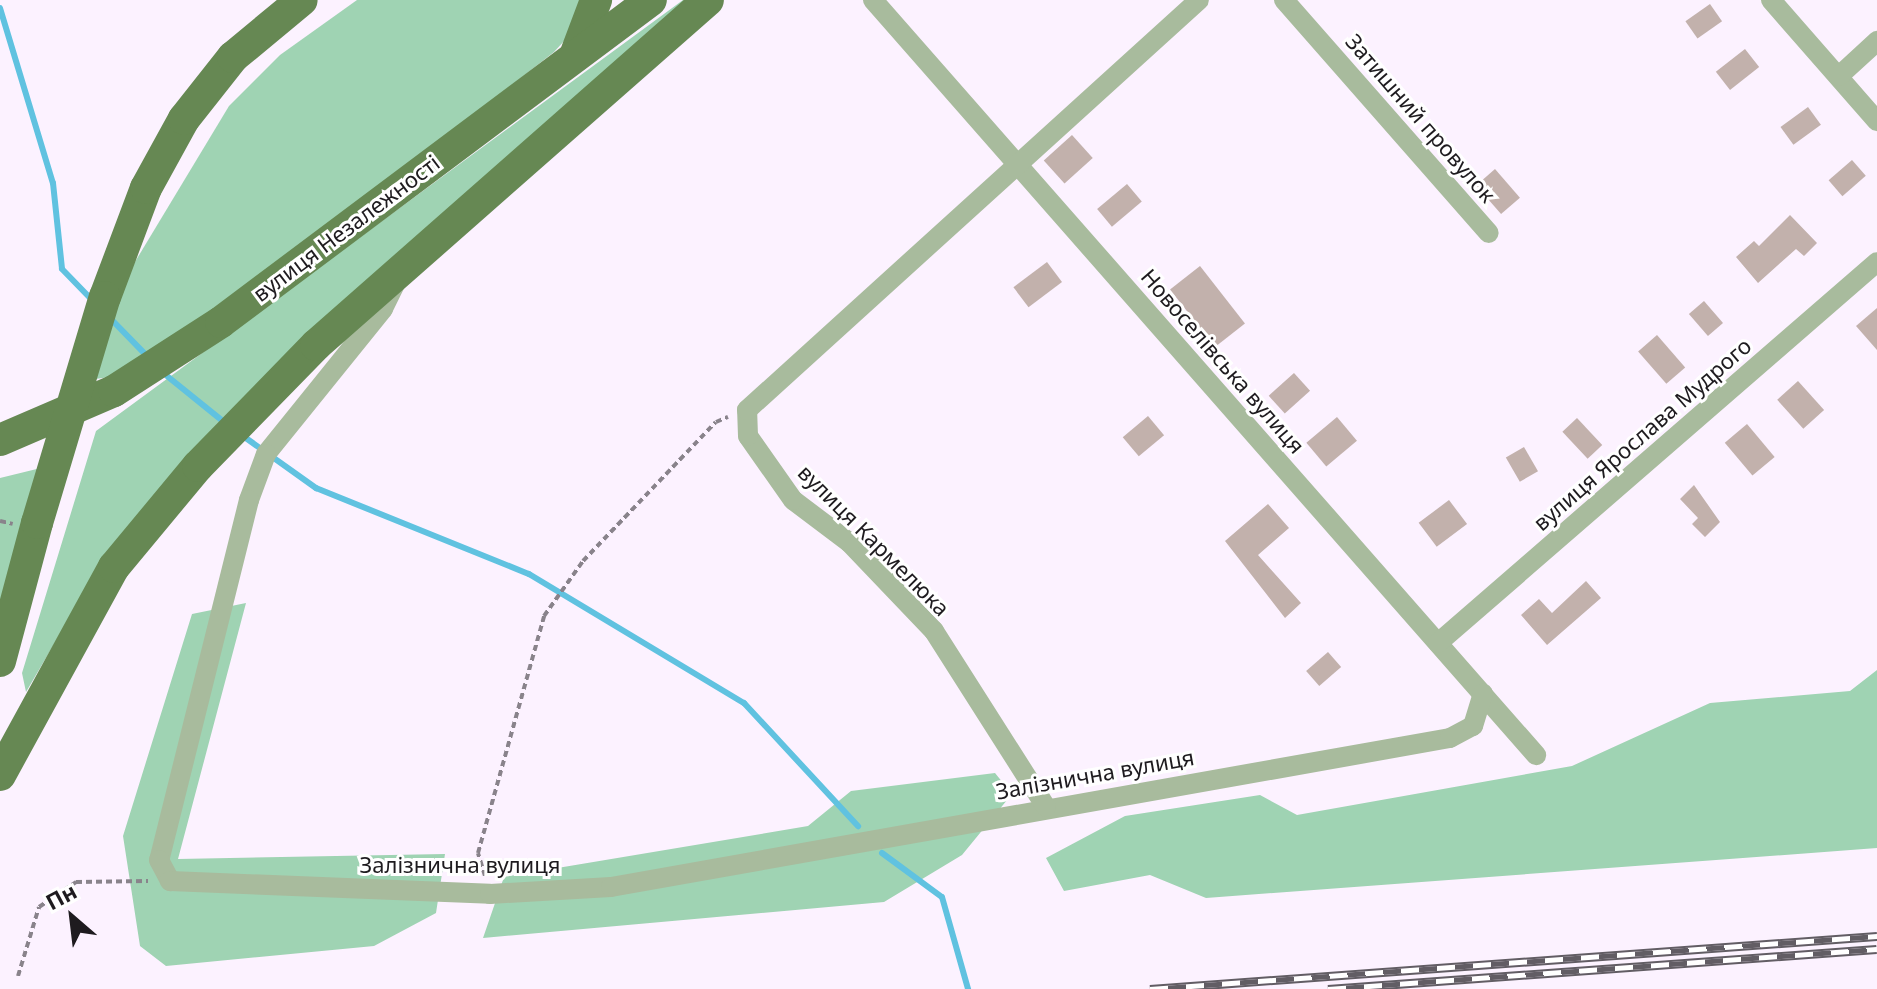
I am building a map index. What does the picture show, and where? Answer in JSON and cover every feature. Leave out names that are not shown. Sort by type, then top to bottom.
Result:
[{"type":"main road","points":[[0,661],[37,523],[105,297],[146,188],[184,119],[233,57],[302,0]]},
{"type":"main road","points":[[575,56],[596,0]]},
{"type":"main road","name":"вулиця Незалежності","points":[[13,436],[114,391],[221,322],[651,0]]},
{"type":"main road","points":[[0,775],[46,681],[122,557],[256,405],[402,267],[708,0]]},
{"type":"street","name":"Новоселівська вулиця","points":[[873,0],[1536,755]]},
{"type":"street","points":[[747,410],[1016,161],[1199,0]]},
{"type":"street","name":"Затишний провулок","points":[[1284,0],[1489,233]]},
{"type":"street","points":[[1771,0],[1877,121]]},
{"type":"street","points":[[1839,76],[1877,41]]},
{"type":"street","name":"вулиця Ярослава Мудрого","points":[[1438,643],[1877,262]]},
{"type":"street","points":[[170,881],[159,860],[266,454],[383,309],[402,267]]},
{"type":"street","name":"вулиця Кармелюка","points":[[747,410],[748,436],[793,500],[850,543],[934,631],[1046,807]]},
{"type":"street","name":"Залізнична вулиця","points":[[170,881],[490,894],[611,887],[1046,807],[1450,738],[1473,726],[1483,694]]},
{"type":"path","points":[[490,894],[478,853],[544,616],[583,561],[716,422],[747,410]]},
{"type":"path","points":[[18,976],[39,907],[76,882],[170,881]]},
{"type":"green space","points":[[357,0],[587,0],[577,27],[554,52],[304,247],[116,376],[89,380],[115,295],[229,106],[280,55]]},
{"type":"green space","points":[[683,0],[698,0],[92,579],[26,692],[22,673],[96,431]]},
{"type":"green space","points":[[49,466],[0,622],[0,478]]},
{"type":"green space","points":[[246,603],[178,859],[445,854],[436,913],[374,946],[166,966],[140,946],[123,836],[192,614]]},
{"type":"green space","points":[[1877,670],[1877,848],[1206,898],[1150,875],[1064,891],[1046,858],[1125,816],[1260,795],[1297,815],[1572,766],[1710,703],[1850,691]]},
{"type":"green space","points":[[995,773],[1012,794],[962,855],[884,902],[483,938],[504,877],[808,826],[851,791]]},
{"type":"building","points":[[1710,4],[1722,21],[1697,38],[1685,21]]},
{"type":"building","points":[[1745,49],[1759,67],[1730,90],[1716,72]]},
{"type":"building","points":[[1808,107],[1821,125],[1793,145],[1780,127]]},
{"type":"building","points":[[1072,135],[1093,158],[1065,183],[1044,160]]},
{"type":"building","points":[[1852,160],[1866,176],[1842,196],[1829,180]]},
{"type":"building","points":[[1495,169],[1520,198],[1501,214],[1476,185]]},
{"type":"building","points":[[1127,184],[1142,202],[1112,227],[1097,209]]},
{"type":"building","points":[[1790,215],[1817,243],[1804,256],[1796,249],[1758,283],[1736,257],[1754,241],[1759,246]]},
{"type":"building","points":[[1047,262],[1062,282],[1029,307],[1013,287]]},
{"type":"building","points":[[1200,266],[1245,324],[1215,347],[1170,289]]},
{"type":"building","points":[[1704,301],[1723,323],[1708,336],[1689,314]]},
{"type":"building","points":[[1877,308],[1877,350],[1856,326]]},
{"type":"building","points":[[1657,335],[1685,367],[1666,384],[1638,351]]},
{"type":"building","points":[[1294,373],[1310,391],[1285,414],[1269,396]]},
{"type":"building","points":[[1798,381],[1824,410],[1803,429],[1777,400]]},
{"type":"building","points":[[1148,416],[1164,435],[1139,456],[1123,437]]},
{"type":"building","points":[[1337,417],[1357,441],[1326,466],[1306,443]]},
{"type":"building","points":[[1577,418],[1602,445],[1588,459],[1562,432]]},
{"type":"building","points":[[1747,424],[1775,457],[1752,476],[1725,443]]},
{"type":"building","points":[[1524,447],[1538,471],[1520,482],[1506,458]]},
{"type":"building","points":[[1694,485],[1720,522],[1705,537],[1692,524],[1698,518],[1680,499]]},
{"type":"building","points":[[1449,500],[1467,524],[1437,547],[1419,523]]},
{"type":"building","points":[[1268,504],[1289,528],[1258,555],[1301,603],[1285,618],[1225,541]]},
{"type":"building","points":[[1586,581],[1601,598],[1547,645],[1521,615],[1539,599],[1552,613]]},
{"type":"building","points":[[1328,652],[1341,667],[1319,686],[1306,671]]},
{"type":"waterway","points":[[0,8],[53,183],[62,269],[94,302]]},
{"type":"waterway","points":[[110,318],[144,353]]},
{"type":"waterway","points":[[167,376],[224,422]]},
{"type":"waterway","points":[[243,436],[316,488],[529,574],[744,703],[858,826]]},
{"type":"waterway","points":[[882,853],[942,897],[968,989]]},
{"type":"railway","points":[[1150,989],[1877,936]]},
{"type":"railway","points":[[1328,989],[1877,949]]}]
